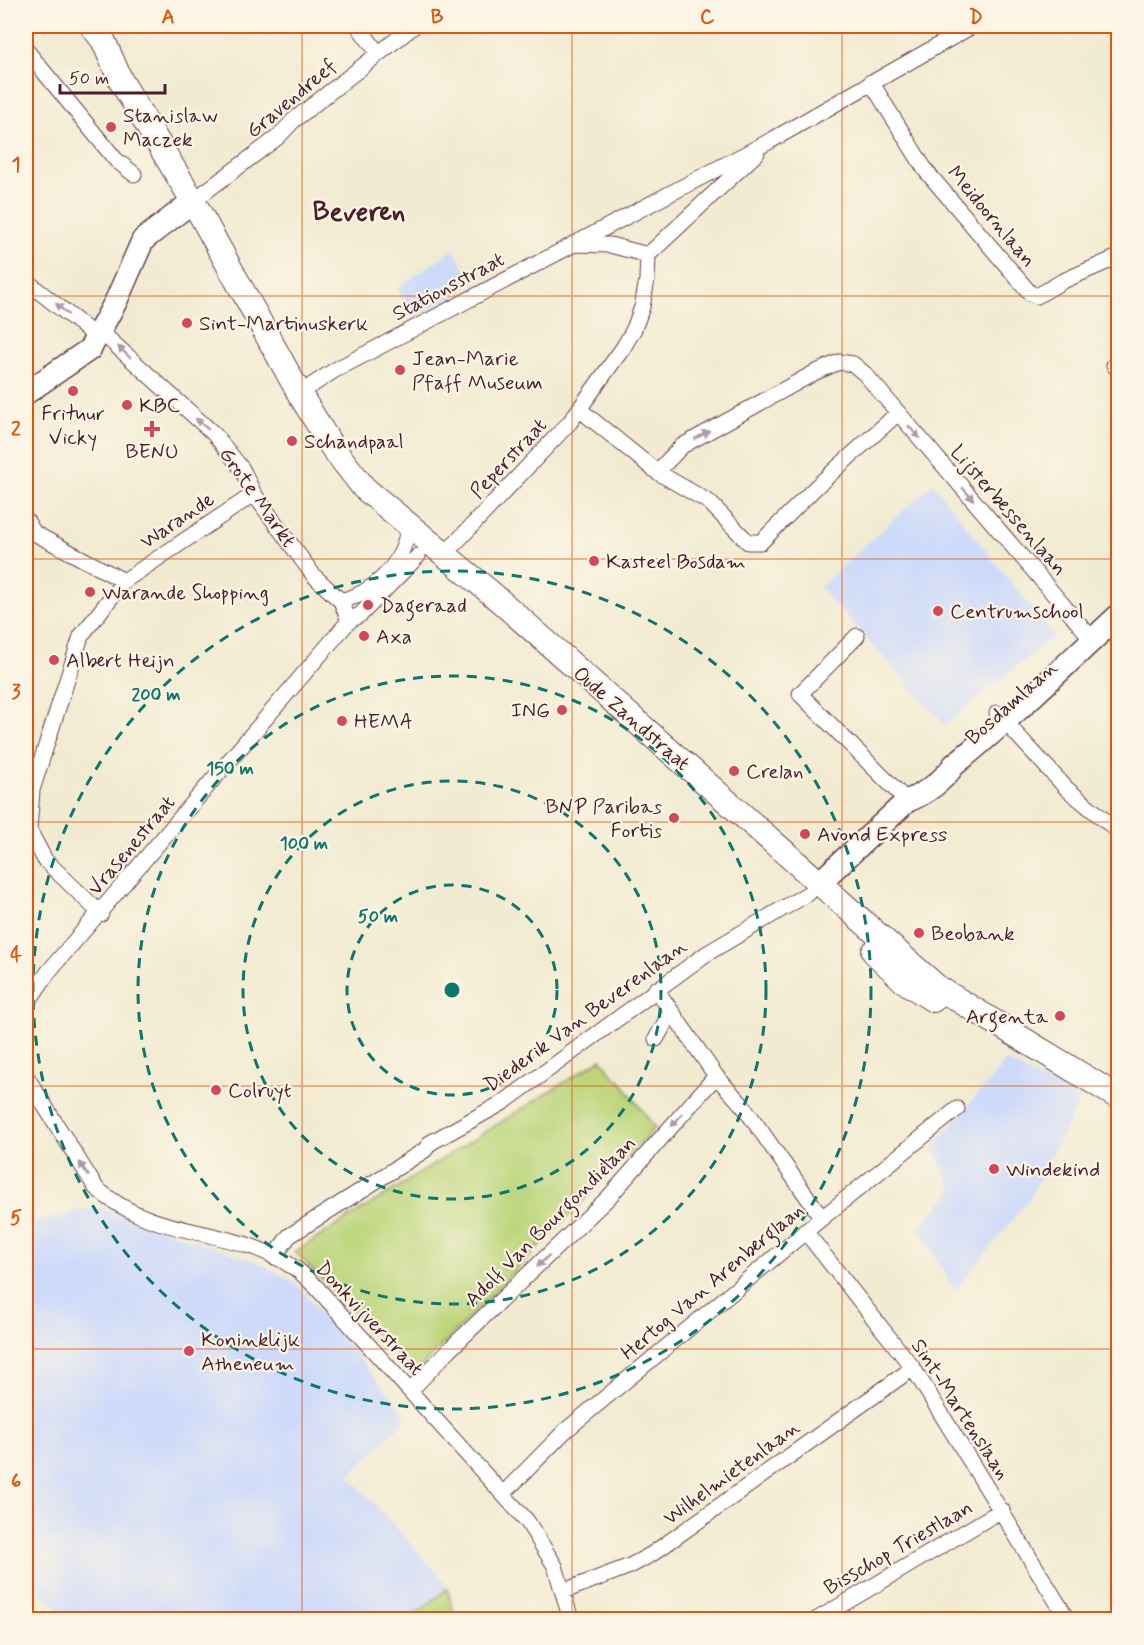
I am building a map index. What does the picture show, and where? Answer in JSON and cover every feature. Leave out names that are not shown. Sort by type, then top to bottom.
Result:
[{"type":"main road","points":[[76,26],[121,81]]},
{"type":"main road","points":[[92,26],[103,40],[121,81],[193,201],[321,429],[344,464],[427,551]]},
{"type":"main road","name":"Oude Zandstraat","points":[[427,551],[814,888],[937,987],[1119,1097]]},
{"type":"street","points":[[358,26],[378,53]]},
{"type":"street","name":"Gravendreef","points":[[193,201],[278,137],[294,120],[414,26]]},
{"type":"street","name":"Stationsstraat","points":[[312,385],[573,244],[709,163],[770,141],[972,26]]},
{"type":"street","points":[[26,50],[116,160],[134,174]]},
{"type":"street","name":"Meidoornlaan","points":[[871,82],[926,171],[1030,293],[1037,296],[1043,294],[1063,281],[1119,257]]},
{"type":"street","name":"Stationsstraat","points":[[573,244],[610,245],[648,255],[770,141]]},
{"type":"street","points":[[709,163],[723,184]]},
{"type":"street","points":[[26,393],[78,358],[99,335],[143,240],[193,201]]},
{"type":"street","name":"Peperstraat","points":[[427,551],[524,474],[579,410],[634,330],[647,280],[648,255]]},
{"type":"street","name":"Grote Markt","points":[[26,280],[99,335],[214,434],[242,469],[254,494],[314,576],[341,601]]},
{"type":"street","name":"Lijsterbessenlaan","points":[[657,472],[682,446],[814,373],[839,362],[852,364],[865,374],[1087,633]]},
{"type":"street","points":[[579,410],[657,472],[708,502],[748,542],[761,542],[817,486],[897,414]]},
{"type":"street","name":"Warande","points":[[100,914],[45,860],[29,830],[32,790],[81,636],[124,581],[254,494]]},
{"type":"street","points":[[26,520],[34,533],[124,581]]},
{"type":"street","points":[[427,551],[361,614],[349,621],[341,601],[369,589],[397,563],[427,551]]},
{"type":"street","name":"Bosdamlaan","points":[[814,888],[907,801],[920,796],[1119,604]]},
{"type":"street","name":"Bosdamlaan","points":[[1001,718],[1119,616]]},
{"type":"street","name":"Vrasenestraat","points":[[26,1005],[49,971],[349,621]]},
{"type":"street","points":[[857,636],[800,694],[907,801]]},
{"type":"street","points":[[1001,718],[1067,789],[1119,831]]},
{"type":"street","name":"Diederik Van Beverenlaan","points":[[274,1257],[289,1236],[424,1150],[430,1143],[525,1089],[533,1079],[656,989],[740,933],[814,888]]},
{"type":"street","points":[[656,989],[716,1076],[744,1107],[822,1218]]},
{"type":"street","points":[[656,1039],[671,1012]]},
{"type":"street","name":"Donkvijverstraat","points":[[26,1076],[96,1188],[112,1202],[129,1213],[156,1223],[250,1247],[274,1257],[293,1266],[317,1288],[502,1494],[542,1543],[564,1591],[571,1620]]},
{"type":"street","name":"Adolf Van Bourgondiëlaan","points":[[410,1391],[449,1350],[608,1198],[716,1076]]},
{"type":"street","name":"Hertog Van Arenberglaan","points":[[502,1494],[565,1431],[805,1231],[957,1109]]},
{"type":"street","name":"Sint-Martenslaan","points":[[805,1231],[913,1368],[1068,1620]]},
{"type":"street","name":"Wilhelmietenlaan","points":[[564,1591],[630,1566],[652,1554],[913,1368]]},
{"type":"street","name":"Bisschop Triestlaan","points":[[816,1620],[1002,1510]]},
{"type":"shaded area","points":[[454,249],[468,276],[449,285],[455,295],[414,318],[397,288]]},
{"type":"shaded area","name":"Centrumschool","points":[[933,484],[1054,636],[945,725],[819,587]]},
{"type":"shaded area","name":"Windekind","points":[[1006,1061],[1080,1099],[1031,1196],[955,1292],[919,1228],[953,1190],[933,1147]]},
{"type":"shaded area","name":"Koninklijk Atheneum","points":[[96,1207],[260,1263],[298,1285],[408,1417],[349,1476],[441,1577],[447,1589],[410,1619],[70,1620],[26,1580],[26,1224]]},
{"type":"green space","points":[[601,1059],[617,1080],[619,1079],[655,1128],[415,1373],[295,1252]]},
{"type":"green space","points":[[447,1589],[456,1619],[410,1619]]},
{"type":"place","name":"Stanislaw Maczek","points":[[111,127]]},
{"type":"place","name":"Sint-Martinuskerk","points":[[187,323]]},
{"type":"place","name":"Jean-Marie Pfaff Museum","points":[[400,370]]},
{"type":"place","name":"Frituur Vicky","points":[[73,391]]},
{"type":"place","name":"KBC","points":[[127,405]]},
{"type":"place","name":"BENU","points":[[152,429]]},
{"type":"place","name":"Schandpaal","points":[[292,441]]},
{"type":"place","name":"Kasteel Bosdam","points":[[594,561]]},
{"type":"place","name":"Warande Shopping","points":[[90,592]]},
{"type":"place","name":"Dageraad","points":[[368,605]]},
{"type":"place","name":"Centrumschool","points":[[938,611]]},
{"type":"place","name":"Axa","points":[[364,636]]},
{"type":"place","name":"Albert Heijn","points":[[54,660]]},
{"type":"place","name":"ING","points":[[562,710]]},
{"type":"place","name":"HEMA","points":[[342,721]]},
{"type":"place","name":"Crelan","points":[[734,771]]},
{"type":"place","name":"BNP Paribas Fortis","points":[[674,818]]},
{"type":"place","name":"Avond Express","points":[[805,834]]},
{"type":"place","name":"Beobank","points":[[919,933]]},
{"type":"place","name":"Argenta","points":[[1060,1016]]},
{"type":"place","name":"Colruyt","points":[[216,1090]]},
{"type":"place","name":"Windekind","points":[[994,1169]]},
{"type":"place","name":"Koninklijk Atheneum","points":[[189,1351]]},
{"type":"district","name":"Beveren","points":[[359,211]]}]
